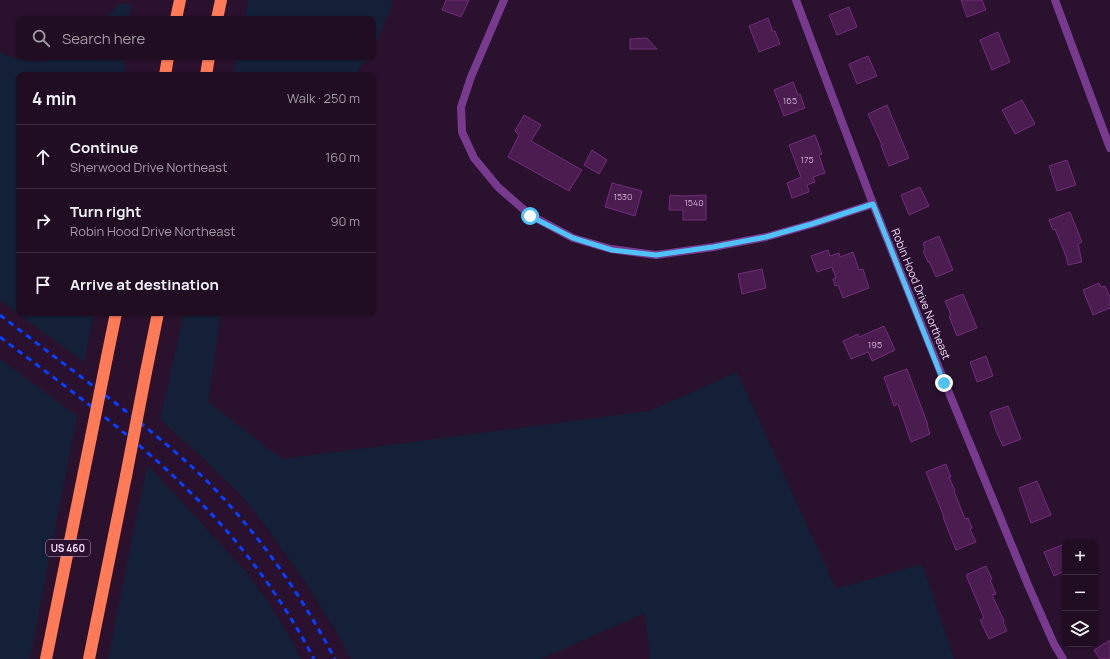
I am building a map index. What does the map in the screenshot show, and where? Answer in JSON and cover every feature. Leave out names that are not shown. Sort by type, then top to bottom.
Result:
[{"type":"highway","points":[[177,16],[180,0]]},
{"type":"highway","points":[[218,16],[221,0]]},
{"type":"highway","points":[[166,72],[168,60]]},
{"type":"highway","points":[[206,72],[208,60]]},
{"type":"highway","name":"US 460","points":[[46,659],[115,316]]},
{"type":"highway","points":[[89,659],[157,316]]},
{"type":"street","points":[[504,0],[471,77],[461,107],[462,132],[474,158],[498,187],[530,216],[573,238],[612,250],[656,255],[713,247],[766,237],[873,204]]},
{"type":"street","name":"Robin Hood Drive Northeast","points":[[796,0],[873,204],[944,383],[1028,585],[1054,644],[1063,659]]},
{"type":"street","points":[[1055,0],[1110,148]]},
{"type":"shaded area","points":[[248,0],[394,0],[376,43],[376,16],[245,16]]},
{"type":"shaded area","points":[[118,4],[132,4],[130,16],[108,16]]},
{"type":"shaded area","points":[[0,52],[16,60],[44,62],[49,60],[124,60],[125,72],[16,72],[16,312],[0,300]]},
{"type":"shaded area","points":[[236,60],[366,60],[356,72],[234,72]]},
{"type":"shaded area","points":[[22,316],[93,316],[84,362]]},
{"type":"shaded area","points":[[183,316],[221,316],[208,402],[282,459],[650,411],[737,372],[836,589],[922,564],[954,659],[650,659],[645,613],[541,659],[351,659],[336,631],[307,585],[270,532],[242,496],[160,419]]},
{"type":"shaded area","points":[[0,359],[77,416],[30,659],[0,659]]},
{"type":"shaded area","points":[[147,465],[246,572],[269,603],[291,639],[301,659],[108,659]]},
{"type":"building","points":[[446,0],[469,0],[461,17],[442,10]]},
{"type":"building","points":[[961,0],[982,0],[986,10],[967,17]]},
{"type":"building","points":[[849,7],[857,27],[837,35],[829,15]]},
{"type":"building","points":[[768,18],[773,32],[775,31],[780,44],[759,52],[749,26]]},
{"type":"building","points":[[998,32],[1010,62],[992,70],[980,40]]},
{"type":"building","points":[[647,38],[657,49],[630,49],[630,39]]},
{"type":"building","points":[[868,56],[877,76],[857,84],[849,64]]},
{"type":"building","points":[[793,82],[798,95],[800,94],[805,108],[784,116],[774,90]]},
{"type":"building","points":[[1022,100],[1035,124],[1015,134],[1002,110]]},
{"type":"building","points":[[887,105],[909,158],[889,166],[882,145],[868,114]]},
{"type":"building","points":[[524,115],[541,125],[531,141],[582,170],[569,191],[508,157],[519,135],[515,131]]},
{"type":"building","points":[[815,135],[822,154],[819,155],[825,173],[813,177],[815,182],[807,185],[809,192],[792,198],[787,183],[801,177],[789,145]]},
{"type":"building","points":[[592,150],[607,160],[599,174],[584,165]]},
{"type":"building","points":[[1067,160],[1076,185],[1057,191],[1049,166]]},
{"type":"building","points":[[612,183],[642,191],[635,216],[605,207]]},
{"type":"building","points":[[920,187],[929,206],[909,215],[901,195]]},
{"type":"building","points":[[670,195],[706,195],[706,220],[683,220],[683,210],[669,210]]},
{"type":"building","points":[[1070,212],[1082,242],[1078,244],[1082,262],[1068,265],[1055,229],[1053,230],[1049,220]]},
{"type":"building","points":[[939,236],[953,270],[936,277],[923,251],[925,250],[923,243]]},
{"type":"building","points":[[828,250],[830,256],[839,253],[840,257],[853,252],[859,270],[863,269],[869,288],[843,298],[838,285],[835,286],[833,279],[836,278],[832,267],[817,272],[811,256]]},
{"type":"building","points":[[762,269],[766,288],[742,294],[738,274]]},
{"type":"building","points":[[1099,283],[1101,287],[1105,286],[1110,297],[1110,308],[1093,315],[1083,290]]},
{"type":"building","points":[[963,294],[977,328],[957,336],[945,301]]},
{"type":"building","points":[[884,326],[895,350],[872,361],[868,352],[851,359],[843,341],[858,334],[859,337]]},
{"type":"building","points":[[986,356],[993,376],[977,382],[970,362]]},
{"type":"building","points":[[907,369],[930,434],[911,442],[898,404],[894,406],[884,377]]},
{"type":"building","points":[[1008,406],[1021,439],[1003,446],[990,412]]},
{"type":"building","points":[[946,464],[954,491],[965,519],[968,518],[972,528],[970,529],[976,542],[956,550],[926,472]]},
{"type":"building","points":[[1037,481],[1051,515],[1031,523],[1019,488]]},
{"type":"building","points":[[1062,545],[1062,572],[1054,576],[1044,552]]},
{"type":"building","points":[[986,566],[992,579],[990,580],[996,594],[992,595],[1007,631],[989,639],[980,620],[984,618],[966,575]]},
{"type":"building","points":[[1110,640],[1110,659],[1100,659],[1094,650]]},
{"type":"railway","points":[[0,315],[129,414],[206,480],[244,521],[277,565],[308,611],[335,659]]},
{"type":"railway","points":[[0,337],[123,432],[170,473],[210,512],[244,551],[274,593],[302,636],[314,659]]},
{"type":"route","points":[[530,216],[573,238],[612,250],[656,255],[713,247],[766,237],[873,204],[944,383]]}]
